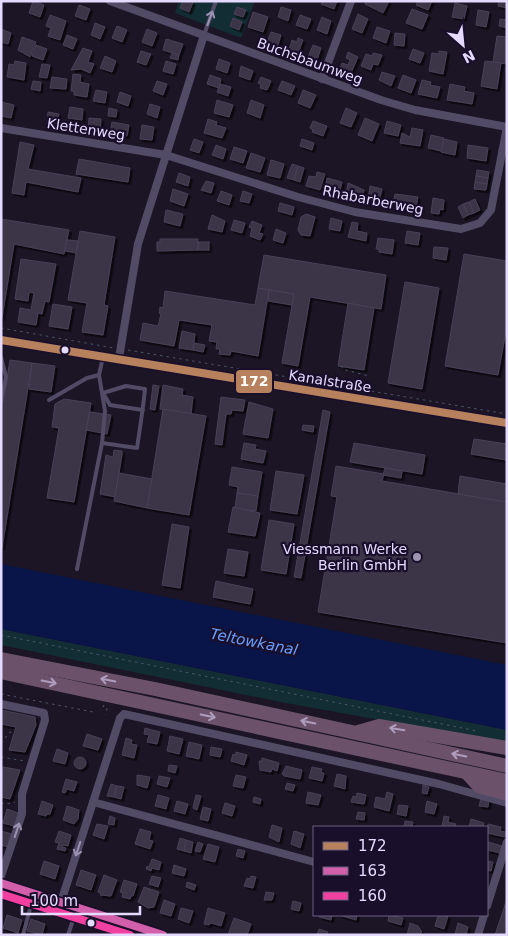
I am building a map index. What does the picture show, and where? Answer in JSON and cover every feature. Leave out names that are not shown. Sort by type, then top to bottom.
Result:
[{"type":"highway","points":[[1,659],[156,689],[507,766]]},
{"type":"highway","points":[[1,672],[507,781]]},
{"type":"highway","points":[[355,733],[379,726],[507,748]]},
{"type":"highway","points":[[468,774],[479,786],[507,794]]},
{"type":"street","name":"Buchsbaumweg","points":[[110,1],[322,80],[415,110],[507,127]]},
{"type":"street","points":[[322,80],[351,1]]},
{"type":"street","points":[[118,358],[138,244],[204,35]]},
{"type":"street","name":"Rhabarberweg","points":[[166,155],[298,197],[355,212],[466,228],[480,223],[491,210],[507,127]]},
{"type":"street","name":"Klettenweg","points":[[1,128],[166,155]]},
{"type":"street","name":"Kanalstraße","points":[[2,342],[104,351],[118,358],[507,423]]},
{"type":"street","points":[[1,704],[44,713],[45,720],[22,798],[22,814],[1,876]]},
{"type":"street","points":[[61,902],[120,718],[124,714],[439,784],[507,803]]},
{"type":"street","points":[[93,802],[313,862]]},
{"type":"street","points":[[488,903],[507,842]]},
{"type":"street","points":[[1,883],[164,935]]},
{"type":"street","points":[[478,935],[484,916]]},
{"type":"lane","points":[[204,35],[216,1]]},
{"type":"lane","points":[[77,569],[102,443],[105,412],[99,375],[104,351]]},
{"type":"lane","points":[[1,357],[6,377],[1,401]]},
{"type":"lane","points":[[49,400],[87,378],[99,375]]},
{"type":"lane","points":[[102,443],[136,448],[145,389],[126,386],[103,393]]},
{"type":"lane","points":[[103,393],[110,405],[142,410]]},
{"type":"lane","points":[[23,935],[34,894]]},
{"type":"lane","points":[[68,935],[77,908]]},
{"type":"path","points":[[1,328],[104,351]]},
{"type":"path","points":[[133,351],[507,414]]},
{"type":"path","points":[[342,366],[342,369],[368,376]]},
{"type":"path","points":[[1,635],[478,731]]},
{"type":"path","points":[[1,694],[93,712]]},
{"type":"path","points":[[103,707],[107,708],[106,715]]},
{"type":"path","points":[[1,743],[10,732],[14,733]]},
{"type":"path","points":[[1,757],[32,762]]},
{"type":"path","points":[[1,803],[7,804],[22,798]]},
{"type":"shaded area","points":[[179,1],[255,1],[241,38],[175,13]]},
{"type":"shaded area","points":[[1,629],[507,730],[507,743],[286,703],[1,645]]},
{"type":"water","name":"Teltowkanal","points":[[1,564],[507,665],[507,730],[1,629]]},
{"type":"building","points":[[33,1],[44,5],[40,17],[29,13]]},
{"type":"building","points":[[183,1],[193,2],[189,12],[180,8]]},
{"type":"building","points":[[322,1],[337,1],[334,9],[321,4]]},
{"type":"building","points":[[366,1],[389,1],[383,13],[365,4]]},
{"type":"building","points":[[418,1],[432,1],[428,10],[416,5]]},
{"type":"building","points":[[499,1],[507,1],[507,8],[498,6]]},
{"type":"building","points":[[455,3],[467,6],[464,19],[452,17]]},
{"type":"building","points":[[79,5],[90,9],[86,20],[75,16]]},
{"type":"building","points":[[237,7],[246,10],[243,17],[234,14]]},
{"type":"building","points":[[281,7],[291,10],[288,21],[278,17]]},
{"type":"building","points":[[412,9],[428,15],[422,29],[406,23]]},
{"type":"building","points":[[478,10],[489,12],[486,27],[476,25]]},
{"type":"building","points":[[253,12],[268,17],[263,32],[248,27]]},
{"type":"building","points":[[358,14],[368,19],[362,33],[352,29]]},
{"type":"building","points":[[50,15],[66,21],[60,40],[48,36],[51,28],[46,26]]},
{"type":"building","points":[[300,15],[311,19],[307,29],[296,25]]},
{"type":"building","points":[[322,17],[331,21],[327,34],[317,30]]},
{"type":"building","points":[[233,18],[242,22],[239,30],[230,26]]},
{"type":"building","points":[[500,19],[507,20],[507,28],[499,26]]},
{"type":"building","points":[[95,23],[105,27],[100,39],[91,35]]},
{"type":"building","points":[[117,26],[127,30],[122,42],[112,38]]},
{"type":"building","points":[[377,27],[390,31],[386,43],[373,38]]},
{"type":"building","points":[[1,29],[11,33],[8,44],[1,42]]},
{"type":"building","points":[[147,29],[157,33],[152,46],[142,42]]},
{"type":"building","points":[[271,32],[281,35],[278,45],[267,42]]},
{"type":"building","points":[[395,33],[405,34],[404,46],[394,45]]},
{"type":"building","points":[[67,35],[77,39],[73,49],[63,45]]},
{"type":"building","points":[[497,36],[507,37],[507,64],[493,62]]},
{"type":"building","points":[[22,37],[36,42],[30,57],[18,50]]},
{"type":"building","points":[[298,38],[303,40],[298,53],[289,50],[292,40],[297,42]]},
{"type":"building","points":[[166,39],[183,44],[179,55],[163,50]]},
{"type":"building","points":[[36,45],[47,49],[43,60],[32,56]]},
{"type":"building","points":[[313,45],[321,48],[317,60],[308,57]]},
{"type":"building","points":[[83,48],[92,51],[88,62],[94,64],[90,73],[81,69],[71,70]]},
{"type":"building","points":[[413,49],[424,53],[420,63],[409,59]]},
{"type":"building","points":[[141,51],[151,54],[146,65],[137,62]]},
{"type":"building","points":[[439,51],[447,52],[443,74],[429,71],[432,53],[439,54]]},
{"type":"building","points":[[348,52],[358,57],[351,73],[340,68],[342,63],[348,65],[350,60],[346,58]]},
{"type":"building","points":[[172,53],[179,55],[178,60],[170,58]]},
{"type":"building","points":[[373,53],[382,55],[378,65],[373,64],[371,70],[361,66],[366,54],[372,56]]},
{"type":"building","points":[[105,56],[116,61],[112,72],[100,68]]},
{"type":"building","points":[[219,59],[230,63],[227,73],[216,69]]},
{"type":"building","points":[[15,61],[26,63],[24,80],[7,77],[9,64],[14,65]]},
{"type":"building","points":[[166,61],[176,64],[173,74],[163,71]]},
{"type":"building","points":[[485,61],[501,63],[497,89],[481,86]]},
{"type":"building","points":[[42,64],[50,65],[47,78],[39,77]]},
{"type":"building","points":[[241,66],[253,71],[250,80],[239,76]]},
{"type":"building","points":[[382,72],[395,76],[391,86],[379,80]]},
{"type":"building","points":[[73,74],[81,75],[80,82],[89,84],[87,97],[74,95],[74,91],[71,91]]},
{"type":"building","points":[[210,75],[221,79],[219,88],[207,84]]},
{"type":"building","points":[[403,75],[416,80],[411,93],[398,88]]},
{"type":"building","points":[[52,77],[67,79],[66,89],[50,88]]},
{"type":"building","points":[[261,77],[271,81],[267,90],[260,88],[261,85],[258,83]]},
{"type":"building","points":[[422,80],[431,82],[430,85],[440,87],[437,98],[418,94]]},
{"type":"building","points":[[33,81],[41,82],[40,91],[31,89]]},
{"type":"building","points":[[157,81],[167,84],[163,95],[153,91]]},
{"type":"building","points":[[282,81],[295,86],[291,95],[278,90]]},
{"type":"building","points":[[220,84],[231,87],[228,96],[217,92]]},
{"type":"building","points":[[450,84],[465,87],[464,91],[474,93],[472,104],[447,100]]},
{"type":"building","points":[[96,90],[107,92],[105,103],[93,101]]},
{"type":"building","points":[[303,90],[316,95],[310,108],[298,103]]},
{"type":"building","points":[[120,92],[131,96],[128,106],[117,102]]},
{"type":"building","points":[[217,100],[233,105],[229,117],[214,113]]},
{"type":"building","points":[[251,100],[264,105],[260,118],[247,113]]},
{"type":"building","points":[[1,102],[14,105],[11,118],[1,116]]},
{"type":"building","points":[[150,104],[160,107],[157,118],[147,114]]},
{"type":"building","points":[[70,107],[83,109],[82,120],[68,118]]},
{"type":"building","points":[[109,108],[117,110],[116,117],[108,116]]},
{"type":"building","points":[[346,108],[357,113],[351,127],[340,123]]},
{"type":"building","points":[[48,112],[59,114],[57,125],[47,124]]},
{"type":"building","points":[[89,118],[101,119],[100,132],[88,131]]},
{"type":"building","points":[[365,118],[379,124],[372,141],[358,135]]},
{"type":"building","points":[[208,119],[217,122],[216,125],[226,128],[222,138],[204,133]]},
{"type":"building","points":[[313,121],[327,126],[323,136],[312,132],[313,130],[310,128]]},
{"type":"building","points":[[387,121],[401,125],[398,136],[384,133]]},
{"type":"building","points":[[112,122],[129,125],[127,136],[110,133]]},
{"type":"building","points":[[142,125],[154,127],[152,140],[140,139]]},
{"type":"building","points":[[412,128],[423,130],[420,146],[400,143],[402,133],[410,137]]},
{"type":"building","points":[[431,135],[444,138],[441,151],[428,148]]},
{"type":"building","points":[[194,139],[203,142],[199,153],[190,150]]},
{"type":"building","points":[[302,139],[314,143],[312,150],[300,146]]},
{"type":"building","points":[[444,139],[457,142],[455,155],[441,152]]},
{"type":"building","points":[[20,142],[34,145],[28,169],[81,178],[78,192],[26,182],[24,195],[12,193]]},
{"type":"building","points":[[216,145],[226,149],[223,159],[212,155]]},
{"type":"building","points":[[468,145],[488,148],[486,161],[467,158]]},
{"type":"building","points":[[234,147],[247,151],[243,163],[230,159]]},
{"type":"building","points":[[251,153],[265,158],[260,172],[246,168]]},
{"type":"building","points":[[79,159],[130,168],[128,182],[76,174]]},
{"type":"building","points":[[271,160],[284,164],[280,178],[267,175]]},
{"type":"building","points":[[292,164],[298,166],[294,180],[287,178]]},
{"type":"building","points":[[298,166],[304,168],[300,182],[294,180]]},
{"type":"building","points":[[477,170],[489,172],[488,178],[476,176]]},
{"type":"building","points":[[317,172],[325,174],[320,190],[306,186],[309,176],[316,177]]},
{"type":"building","points":[[179,173],[190,177],[188,186],[176,182]]},
{"type":"building","points":[[476,176],[488,178],[487,184],[475,182]]},
{"type":"building","points":[[327,178],[342,182],[339,195],[328,192],[330,185],[326,184]]},
{"type":"building","points":[[206,181],[214,183],[211,193],[201,190]]},
{"type":"building","points":[[475,182],[487,184],[486,190],[474,189]]},
{"type":"building","points":[[348,183],[364,190],[362,198],[346,195]]},
{"type":"building","points":[[370,186],[382,189],[379,202],[368,200]]},
{"type":"building","points":[[173,189],[188,194],[184,206],[170,201]]},
{"type":"building","points":[[221,191],[232,195],[229,205],[217,201]]},
{"type":"building","points":[[243,191],[252,194],[249,203],[240,201]]},
{"type":"building","points":[[395,194],[418,197],[416,207],[393,204]]},
{"type":"building","points":[[433,198],[444,200],[443,210],[440,209],[439,214],[431,213]]},
{"type":"building","points":[[475,199],[480,210],[474,213],[469,202]]},
{"type":"building","points":[[469,202],[474,213],[468,215],[463,204]]},
{"type":"building","points":[[280,203],[294,207],[292,215],[278,211]]},
{"type":"building","points":[[463,204],[468,215],[463,218],[458,207]]},
{"type":"building","points":[[166,210],[183,214],[180,226],[164,222]]},
{"type":"building","points":[[306,214],[315,217],[310,236],[301,235],[298,230],[301,217]]},
{"type":"building","points":[[212,215],[225,221],[222,232],[208,229]]},
{"type":"building","points":[[331,218],[342,221],[340,231],[329,229]]},
{"type":"building","points":[[1,219],[69,230],[64,254],[14,244],[2,318]]},
{"type":"building","points":[[234,220],[245,223],[242,233],[231,230]]},
{"type":"building","points":[[252,221],[262,225],[259,233],[263,234],[260,240],[250,236],[252,228],[249,227]]},
{"type":"building","points":[[352,222],[358,223],[357,231],[367,233],[366,241],[348,237]]},
{"type":"building","points":[[276,229],[286,233],[283,243],[273,240]]},
{"type":"building","points":[[80,231],[115,237],[104,305],[108,306],[103,335],[82,332],[87,303],[68,300]]},
{"type":"building","points":[[407,231],[420,233],[418,245],[405,243]]},
{"type":"building","points":[[378,238],[394,240],[392,254],[379,252],[379,249],[376,249]]},
{"type":"building","points":[[160,239],[198,239],[198,250],[157,251],[157,242],[160,242]]},
{"type":"building","points":[[67,240],[78,241],[76,253],[65,251]]},
{"type":"building","points":[[198,242],[209,242],[209,250],[198,250]]},
{"type":"building","points":[[434,247],[448,248],[446,260],[433,258]]},
{"type":"building","points":[[464,254],[507,261],[507,325],[498,375],[445,366]]},
{"type":"building","points":[[264,255],[386,275],[381,309],[310,297],[298,366],[282,363],[294,294],[258,288]]},
{"type":"building","points":[[21,259],[56,264],[49,302],[45,301],[42,314],[38,313],[36,325],[18,322],[20,308],[31,310],[34,293],[29,292],[28,301],[15,299]]},
{"type":"building","points":[[405,282],[439,288],[422,389],[388,383]]},
{"type":"building","points":[[258,288],[269,290],[258,356],[231,351],[230,355],[219,354],[220,349],[216,349],[217,342],[209,341],[212,325],[179,320],[174,346],[140,340],[143,323],[158,326],[161,314],[159,313],[160,307],[163,308],[165,291],[255,305]]},
{"type":"building","points":[[269,290],[294,294],[292,305],[268,301]]},
{"type":"building","points":[[348,303],[374,308],[364,370],[338,366]]},
{"type":"building","points":[[53,304],[72,307],[68,329],[49,326]]},
{"type":"building","points":[[182,331],[195,334],[193,350],[179,348]]},
{"type":"building","points":[[194,343],[205,345],[203,352],[193,350]]},
{"type":"building","points":[[10,360],[32,363],[2,548],[1,415]]},
{"type":"building","points":[[32,363],[55,366],[51,392],[29,389]]},
{"type":"building","points":[[153,385],[159,386],[155,410],[150,409]]},
{"type":"building","points":[[163,385],[183,389],[182,395],[193,397],[191,414],[160,409]]},
{"type":"building","points":[[221,397],[245,400],[243,411],[232,410],[231,414],[226,414],[222,445],[215,444]]},
{"type":"building","points":[[64,399],[91,403],[74,502],[47,498],[59,428],[52,427],[55,404]]},
{"type":"building","points":[[249,402],[273,409],[268,438],[243,434]]},
{"type":"building","points":[[163,409],[206,416],[189,515],[147,508]]},
{"type":"building","points":[[323,410],[330,412],[301,578],[294,577]]},
{"type":"building","points":[[90,412],[111,415],[107,434],[86,430]]},
{"type":"building","points":[[303,425],[314,426],[313,432],[302,430]]},
{"type":"building","points":[[474,439],[507,444],[506,460],[471,454]]},
{"type":"building","points":[[244,443],[256,445],[255,449],[266,451],[263,463],[241,459]]},
{"type":"building","points":[[354,443],[425,455],[422,474],[350,462]]},
{"type":"building","points":[[114,450],[122,451],[115,497],[100,494],[106,455],[113,457]]},
{"type":"building","name":"Viessmann Werke Berlin GmbH","points":[[336,466],[384,474],[382,481],[507,502],[507,643],[318,612],[337,497],[331,496]]},
{"type":"building","points":[[232,467],[262,472],[258,496],[237,493],[238,487],[229,485]]},
{"type":"building","points":[[385,468],[402,471],[401,478],[383,475]]},
{"type":"building","points":[[276,471],[304,475],[297,514],[270,510]]},
{"type":"building","points":[[119,473],[152,479],[147,508],[114,501]]},
{"type":"building","points":[[460,476],[507,484],[507,502],[458,494]]},
{"type":"building","points":[[237,493],[258,496],[256,511],[235,508]]},
{"type":"building","points":[[233,507],[260,513],[255,536],[228,532]]},
{"type":"building","points":[[269,520],[294,524],[286,574],[261,570]]},
{"type":"building","points":[[172,524],[189,527],[180,588],[162,585]]},
{"type":"building","points":[[228,549],[248,552],[244,576],[224,573]]},
{"type":"building","points":[[216,581],[253,589],[250,604],[213,597]]},
{"type":"building","points":[[1,710],[35,717],[36,725],[25,752],[9,750],[16,727],[1,724]]},
{"type":"building","points":[[145,728],[160,732],[157,744],[147,742],[149,735],[144,734]]},
{"type":"building","points":[[87,734],[102,739],[98,750],[83,746]]},
{"type":"building","points":[[170,736],[183,739],[179,754],[167,751]]},
{"type":"building","points":[[126,738],[132,740],[131,744],[137,745],[134,758],[122,755]]},
{"type":"building","points":[[189,742],[202,745],[199,759],[186,756]]},
{"type":"building","points":[[211,747],[222,749],[220,757],[210,755]]},
{"type":"building","points":[[57,749],[68,753],[65,764],[53,761]]},
{"type":"building","points":[[236,752],[247,755],[244,765],[231,761],[233,754],[236,755]]},
{"type":"building","points":[[82,757],[85,758],[85,768],[78,769],[75,768],[74,761],[75,758]]},
{"type":"building","points":[[262,758],[279,763],[277,771],[272,769],[271,772],[260,770],[259,761],[262,761]]},
{"type":"building","points":[[169,765],[177,766],[175,773],[168,771]]},
{"type":"building","points":[[286,766],[302,770],[300,779],[284,776],[282,774]]},
{"type":"building","points":[[3,767],[20,770],[10,799],[1,797]]},
{"type":"building","points":[[312,767],[322,769],[321,772],[324,773],[322,781],[309,778]]},
{"type":"building","points":[[337,774],[346,776],[345,789],[334,786]]},
{"type":"building","points":[[137,775],[150,777],[147,788],[137,785]]},
{"type":"building","points":[[236,775],[246,777],[243,788],[233,786]]},
{"type":"building","points":[[159,776],[170,778],[167,787],[157,784]]},
{"type":"building","points":[[66,779],[77,782],[74,791],[67,789],[65,793],[62,792]]},
{"type":"building","points":[[287,783],[295,785],[293,791],[285,789]]},
{"type":"building","points":[[111,784],[117,786],[114,797],[107,796]]},
{"type":"building","points":[[423,785],[429,787],[427,794],[422,793]]},
{"type":"building","points":[[117,786],[124,787],[121,799],[114,797]]},
{"type":"building","points":[[308,792],[321,795],[318,805],[306,803]]},
{"type":"building","points":[[387,792],[393,794],[389,811],[374,807],[376,797],[385,799]]},
{"type":"building","points":[[357,793],[366,795],[364,804],[351,802],[353,796],[356,797]]},
{"type":"building","points":[[158,795],[169,798],[166,809],[155,806]]},
{"type":"building","points":[[196,795],[201,796],[197,810],[193,808]]},
{"type":"building","points":[[254,797],[261,799],[260,804],[253,802]]},
{"type":"building","points":[[481,798],[489,800],[488,807],[479,806]]},
{"type":"building","points":[[42,801],[53,805],[50,814],[46,816],[38,814]]},
{"type":"building","points":[[177,801],[188,804],[185,814],[174,811]]},
{"type":"building","points":[[427,801],[437,804],[434,814],[425,812]]},
{"type":"building","points":[[225,803],[235,806],[232,816],[222,813]]},
{"type":"building","points":[[399,805],[408,806],[406,816],[397,814]]},
{"type":"building","points":[[67,806],[79,810],[78,819],[74,824],[63,820]]},
{"type":"building","points":[[203,807],[211,809],[208,821],[200,819]]},
{"type":"building","points":[[7,809],[18,813],[14,826],[3,823]]},
{"type":"building","points":[[358,812],[365,813],[364,820],[356,819]]},
{"type":"building","points":[[110,816],[115,818],[114,825],[108,824]]},
{"type":"building","points":[[444,816],[449,817],[448,822],[456,824],[455,826],[442,826]]},
{"type":"building","points":[[471,819],[484,823],[483,826],[469,826]]},
{"type":"building","points":[[405,821],[413,822],[412,826],[404,826]]},
{"type":"building","points":[[97,824],[108,826],[104,839],[93,835]]},
{"type":"building","points":[[488,824],[501,827],[500,831],[506,832],[505,837],[488,833]]},
{"type":"building","points":[[272,825],[282,828],[279,842],[269,837]]},
{"type":"building","points":[[140,829],[151,832],[149,840],[153,841],[150,849],[135,844]]},
{"type":"building","points":[[1,831],[12,834],[8,847],[1,845]]},
{"type":"building","points":[[59,831],[71,835],[68,846],[63,845],[62,847],[66,848],[65,851],[57,849],[59,843],[55,842]]},
{"type":"building","points":[[294,831],[304,834],[300,848],[291,844]]},
{"type":"building","points":[[180,838],[186,840],[184,851],[177,849]]},
{"type":"building","points":[[186,840],[193,842],[191,853],[184,851]]},
{"type":"building","points":[[198,842],[203,844],[200,852],[195,851]]},
{"type":"building","points":[[488,842],[502,846],[500,853],[488,850]]},
{"type":"building","points":[[208,844],[219,847],[215,862],[203,859]]},
{"type":"building","points":[[238,849],[245,851],[243,858],[236,856]]},
{"type":"building","points":[[152,859],[161,862],[159,870],[152,868],[151,871],[146,869],[147,866],[149,867]]},
{"type":"building","points":[[44,861],[59,866],[55,879],[40,874]]},
{"type":"building","points":[[488,861],[493,862],[491,871],[488,870]]},
{"type":"building","points":[[174,865],[186,869],[184,876],[172,873]]},
{"type":"building","points":[[81,870],[96,875],[91,890],[76,885]]},
{"type":"building","points":[[104,875],[117,880],[111,896],[100,895],[101,893],[98,892]]},
{"type":"building","points":[[152,876],[161,878],[158,887],[149,884]]},
{"type":"building","points":[[251,876],[256,877],[253,888],[244,886],[247,878],[250,879]]},
{"type":"building","points":[[124,880],[137,884],[130,899],[122,897],[123,893],[120,892]]},
{"type":"building","points":[[187,882],[196,885],[194,890],[186,887]]},
{"type":"building","points":[[144,887],[159,892],[154,907],[148,908],[138,902]]},
{"type":"building","points":[[266,892],[274,893],[272,900],[264,900]]},
{"type":"building","points":[[507,899],[507,935],[495,935]]},
{"type":"building","points":[[164,900],[175,904],[171,916],[160,913]]},
{"type":"building","points":[[293,901],[301,903],[299,911],[291,909]]},
{"type":"building","points":[[181,908],[193,911],[189,923],[178,919]]},
{"type":"building","points":[[208,908],[225,913],[221,926],[211,923],[209,925],[204,924]]},
{"type":"building","points":[[7,915],[22,920],[18,933],[3,928]]},
{"type":"building","points":[[320,916],[332,916],[331,920]]},
{"type":"building","points":[[342,916],[357,916],[356,920]]},
{"type":"building","points":[[389,916],[403,918],[401,925],[388,921]]},
{"type":"building","points":[[438,916],[448,916],[444,929],[435,926]]},
{"type":"building","points":[[234,918],[251,924],[247,935],[228,935]]},
{"type":"building","points":[[31,919],[45,924],[42,935],[27,931]]},
{"type":"building","points":[[410,923],[418,926],[422,932],[419,935],[407,935]]},
{"type":"building","points":[[458,923],[468,927],[466,935],[455,934]]},
{"type":"building","points":[[319,929],[328,932],[327,935],[317,935]]},
{"type":"transit line","name":"172","points":[[1,340],[507,423]]},
{"type":"transit line","name":"163","points":[[1,883],[163,935]]},
{"type":"transit line","name":"160","points":[[1,894],[130,935]]},
{"type":"place","name":"Viessmann Werke Berlin GmbH","points":[[417,557]]}]
